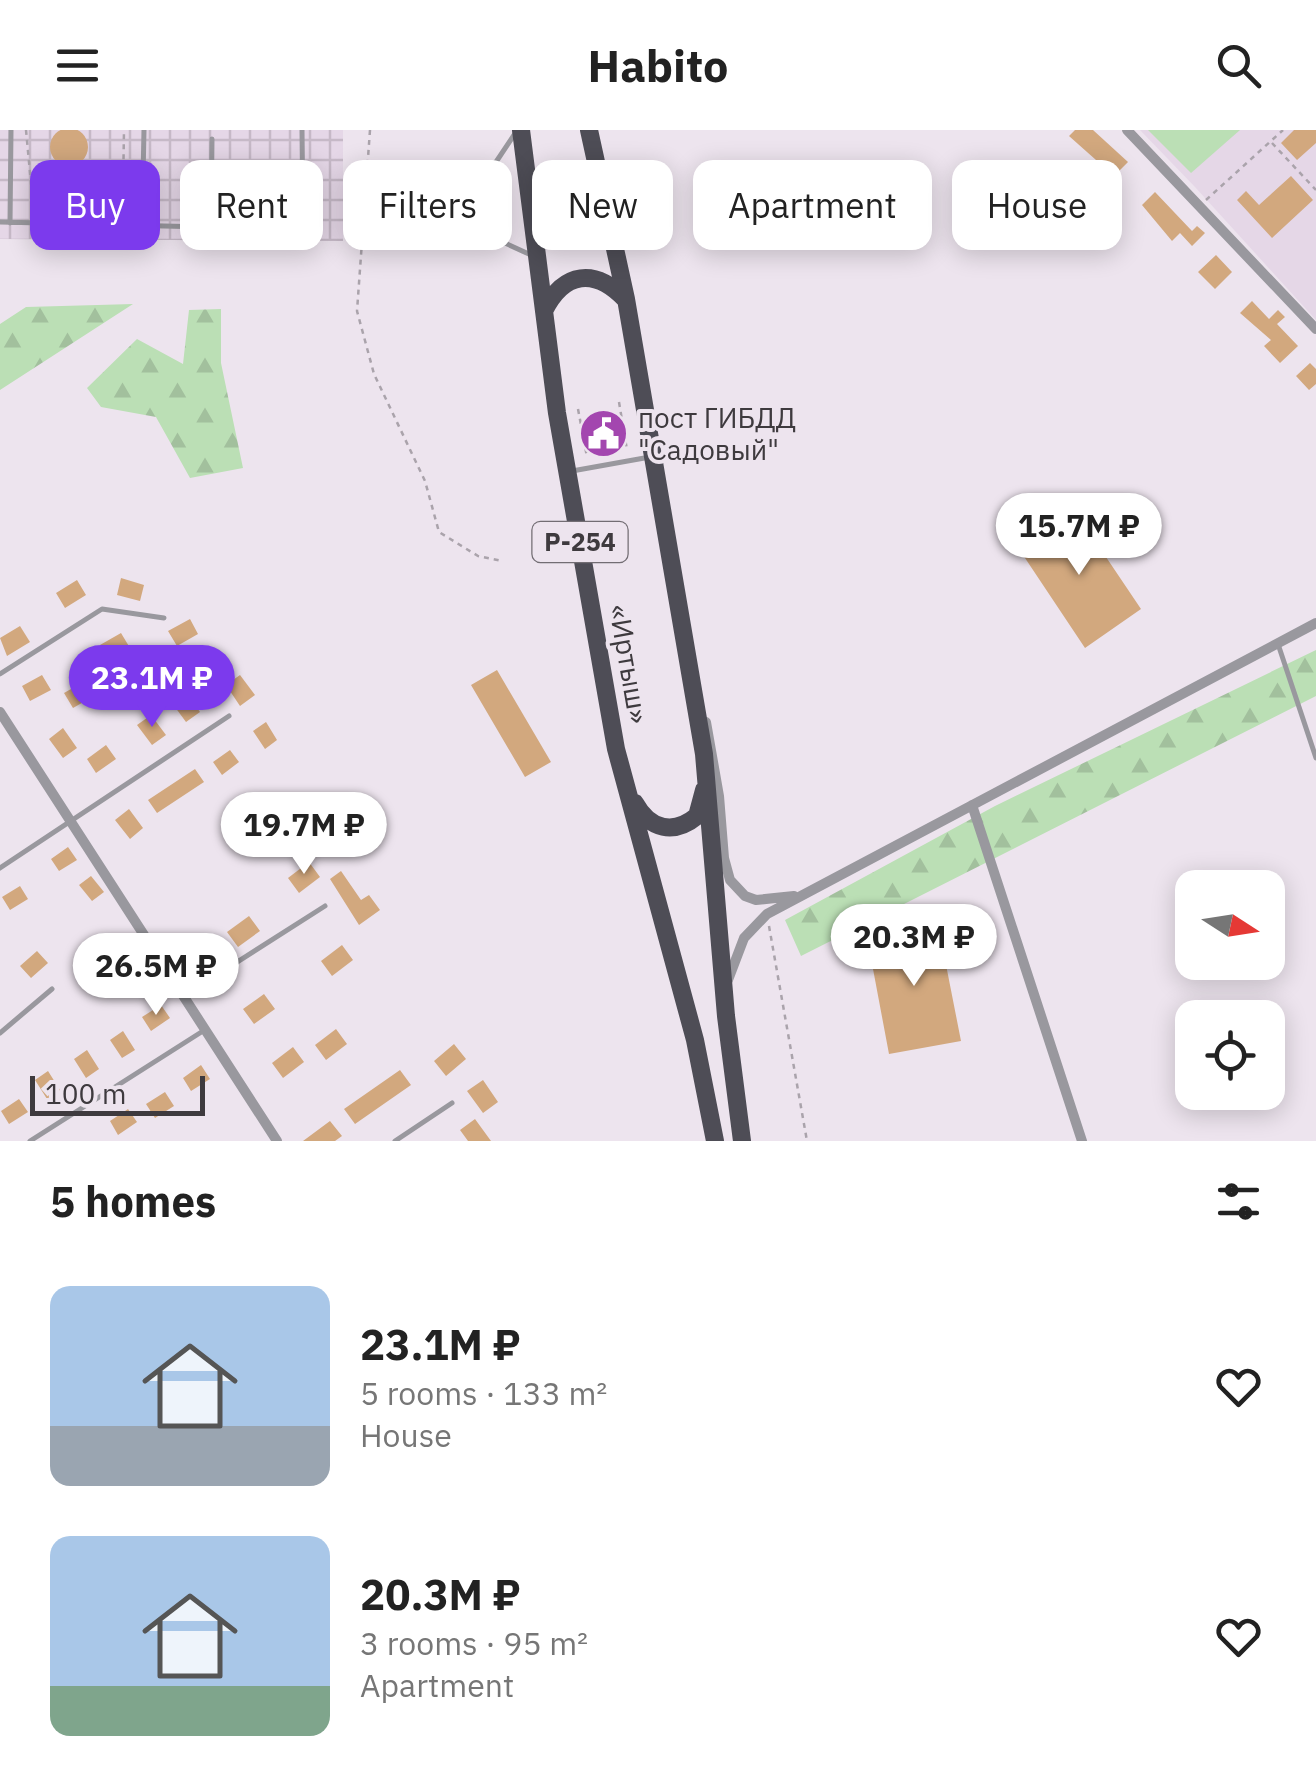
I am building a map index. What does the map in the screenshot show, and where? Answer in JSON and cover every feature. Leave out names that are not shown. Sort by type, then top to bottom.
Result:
[{"type":"highway","name":"«Иртыш»","points":[[519,130],[567,472],[622,770],[695,1040],[715,1141]]},
{"type":"highway","name":"Р-254","points":[[590,130],[626,300],[704,754],[726,1016],[742,1141]]},
{"type":"highway","points":[[543,313],[553,293],[576,280],[601,280],[626,300]]},
{"type":"highway","points":[[622,770],[645,819],[656,826],[678,827],[698,816],[702,806],[704,754]]},
{"type":"street","points":[[1126,130],[1316,329]]},
{"type":"street","points":[[726,1016],[727,986],[736,954],[744,938],[766,914],[1316,623]]},
{"type":"street","points":[[687,650],[712,742],[724,858],[730,880],[745,896],[756,900],[810,893]]},
{"type":"street","points":[[0,712],[278,1141]]},
{"type":"street","points":[[972,805],[1082,1141]]},
{"type":"lane","points":[[10,130],[10,223]]},
{"type":"lane","points":[[143,160],[144,130]]},
{"type":"lane","points":[[302,130],[302,160]]},
{"type":"lane","points":[[497,160],[519,130]]},
{"type":"lane","points":[[212,139],[212,160]]},
{"type":"lane","points":[[0,222],[30,223]]},
{"type":"lane","points":[[512,246],[536,257]]},
{"type":"lane","points":[[567,472],[653,456]]},
{"type":"lane","points":[[0,674],[102,609],[164,618]]},
{"type":"lane","points":[[1278,644],[1316,758]]},
{"type":"lane","points":[[0,868],[229,716]]},
{"type":"lane","points":[[184,996],[325,906]]},
{"type":"lane","points":[[0,1033],[52,989]]},
{"type":"lane","points":[[30,1141],[206,1029]]},
{"type":"lane","points":[[395,1141],[452,1103]]},
{"type":"path","points":[[26,130],[32,194],[38,207],[118,210],[124,130]]},
{"type":"path","points":[[370,130],[357,311],[374,374],[424,482],[439,532],[478,556],[502,561]]},
{"type":"path","points":[[1200,205],[1283,130]]},
{"type":"path","points":[[1270,141],[1316,190]]},
{"type":"path","points":[[619,402],[628,461]]},
{"type":"path","points":[[578,410],[589,468]]},
{"type":"path","points":[[766,914],[807,1141]]},
{"type":"shaded area","points":[[0,130],[343,130],[343,241],[323,241],[323,160],[180,160],[180,240],[160,240],[160,160],[30,160],[30,239],[0,239]]},
{"type":"shaded area","points":[[1140,130],[1316,130],[1316,320],[1195,187]]},
{"type":"green space","points":[[1148,130],[1240,130],[1191,173]]},
{"type":"green space","points":[[133,304],[0,390],[0,324],[26,307]]},
{"type":"green space","points":[[221,309],[221,363],[243,468],[190,478],[156,417],[101,407],[87,388],[137,339],[183,364],[189,310]]},
{"type":"green space","points":[[1316,650],[1316,696],[801,956],[785,920],[995,806]]},
{"type":"building","points":[[62,129],[76,129],[87,140],[84,160],[54,160],[51,154],[51,140]]},
{"type":"building","points":[[1075,130],[1093,130],[1128,162],[1122,168],[1122,160],[1096,160],[1069,136]]},
{"type":"building","points":[[1294,130],[1316,130],[1316,143],[1297,160],[1281,143]]},
{"type":"building","points":[[1291,176],[1313,200],[1272,238],[1237,200],[1246,191],[1259,205]]},
{"type":"building","points":[[1155,192],[1192,231],[1197,226],[1205,233],[1192,246],[1180,233],[1172,241],[1142,205]]},
{"type":"building","points":[[1216,255],[1232,272],[1215,289],[1198,272]]},
{"type":"building","points":[[1252,301],[1269,319],[1278,310],[1285,317],[1277,324],[1298,346],[1280,363],[1264,346],[1271,340],[1240,313]]},
{"type":"building","points":[[1310,363],[1316,369],[1316,384],[1309,390],[1296,376]]},
{"type":"building","name":"пост ГИБДД \"Садовый\"","points":[[602,414],[620,424],[615,451],[600,453],[586,430]]},
{"type":"building","points":[[1073,508],[1141,609],[1085,648],[1017,546]]},
{"type":"building","points":[[121,578],[144,585],[140,601],[117,595]]},
{"type":"building","points":[[77,580],[86,595],[65,608],[56,593]]},
{"type":"building","points":[[190,619],[198,634],[177,646],[168,631]]},
{"type":"building","points":[[20,626],[30,642],[7,656],[0,638]]},
{"type":"building","points":[[121,633],[130,648],[109,660],[100,645]]},
{"type":"building","points":[[497,670],[551,762],[525,777],[471,685]]},
{"type":"building","points":[[42,675],[51,690],[30,701],[22,686]]},
{"type":"building","points":[[240,675],[255,695],[240,706],[226,685]]},
{"type":"building","points":[[85,681],[94,696],[73,708],[64,693]]},
{"type":"building","points":[[186,693],[200,712],[186,722],[172,703]]},
{"type":"building","points":[[151,715],[166,735],[152,745],[137,725]]},
{"type":"building","points":[[266,722],[277,740],[265,749],[253,731]]},
{"type":"building","points":[[63,728],[77,748],[63,758],[49,739]]},
{"type":"building","points":[[106,745],[116,759],[96,773],[87,759]]},
{"type":"building","points":[[230,750],[239,762],[222,775],[213,762]]},
{"type":"building","points":[[195,769],[204,782],[157,813],[148,800]]},
{"type":"building","points":[[129,809],[143,828],[130,839],[115,820]]},
{"type":"building","points":[[68,847],[77,860],[59,871],[51,859]]},
{"type":"building","points":[[309,862],[320,877],[299,893],[288,878]]},
{"type":"building","points":[[341,871],[361,900],[369,895],[380,910],[359,925],[330,879]]},
{"type":"building","points":[[91,876],[104,892],[92,901],[79,885]]},
{"type":"building","points":[[20,886],[28,899],[10,910],[2,897]]},
{"type":"building","points":[[249,916],[260,931],[238,947],[227,932]]},
{"type":"building","points":[[938,924],[961,1041],[889,1054],[867,937]]},
{"type":"building","points":[[212,941],[221,953],[203,966],[194,953]]},
{"type":"building","points":[[342,945],[353,960],[332,976],[321,961]]},
{"type":"building","points":[[140,949],[149,962],[131,975],[122,961]]},
{"type":"building","points":[[37,951],[48,963],[31,978],[20,966]]},
{"type":"building","points":[[264,994],[275,1009],[254,1024],[243,1009]]},
{"type":"building","points":[[161,1005],[170,1018],[151,1031],[142,1017]]},
{"type":"building","points":[[336,1029],[347,1044],[326,1060],[315,1045]]},
{"type":"building","points":[[123,1031],[135,1050],[122,1058],[110,1040]]},
{"type":"building","points":[[454,1044],[466,1059],[446,1076],[434,1061]]},
{"type":"building","points":[[293,1047],[304,1062],[283,1078],[272,1063]]},
{"type":"building","points":[[87,1050],[99,1069],[86,1078],[74,1059]]},
{"type":"building","points":[[201,1065],[210,1079],[191,1091],[183,1078]]},
{"type":"building","points":[[400,1070],[411,1085],[355,1124],[344,1109]]},
{"type":"building","points":[[48,1071],[60,1090],[47,1099],[35,1080]]},
{"type":"building","points":[[483,1080],[498,1102],[483,1113],[467,1091]]},
{"type":"building","points":[[165,1092],[174,1106],[155,1118],[146,1104]]},
{"type":"building","points":[[19,1099],[28,1112],[9,1124],[1,1111]]},
{"type":"building","points":[[128,1109],[137,1122],[118,1135],[110,1121]]},
{"type":"building","points":[[475,1119],[491,1141],[468,1141],[460,1130]]},
{"type":"building","points":[[330,1121],[342,1136],[335,1141],[303,1141]]},
{"type":"place","name":"пост ГИБДД \"Садовый\"","points":[[603,434]]}]
